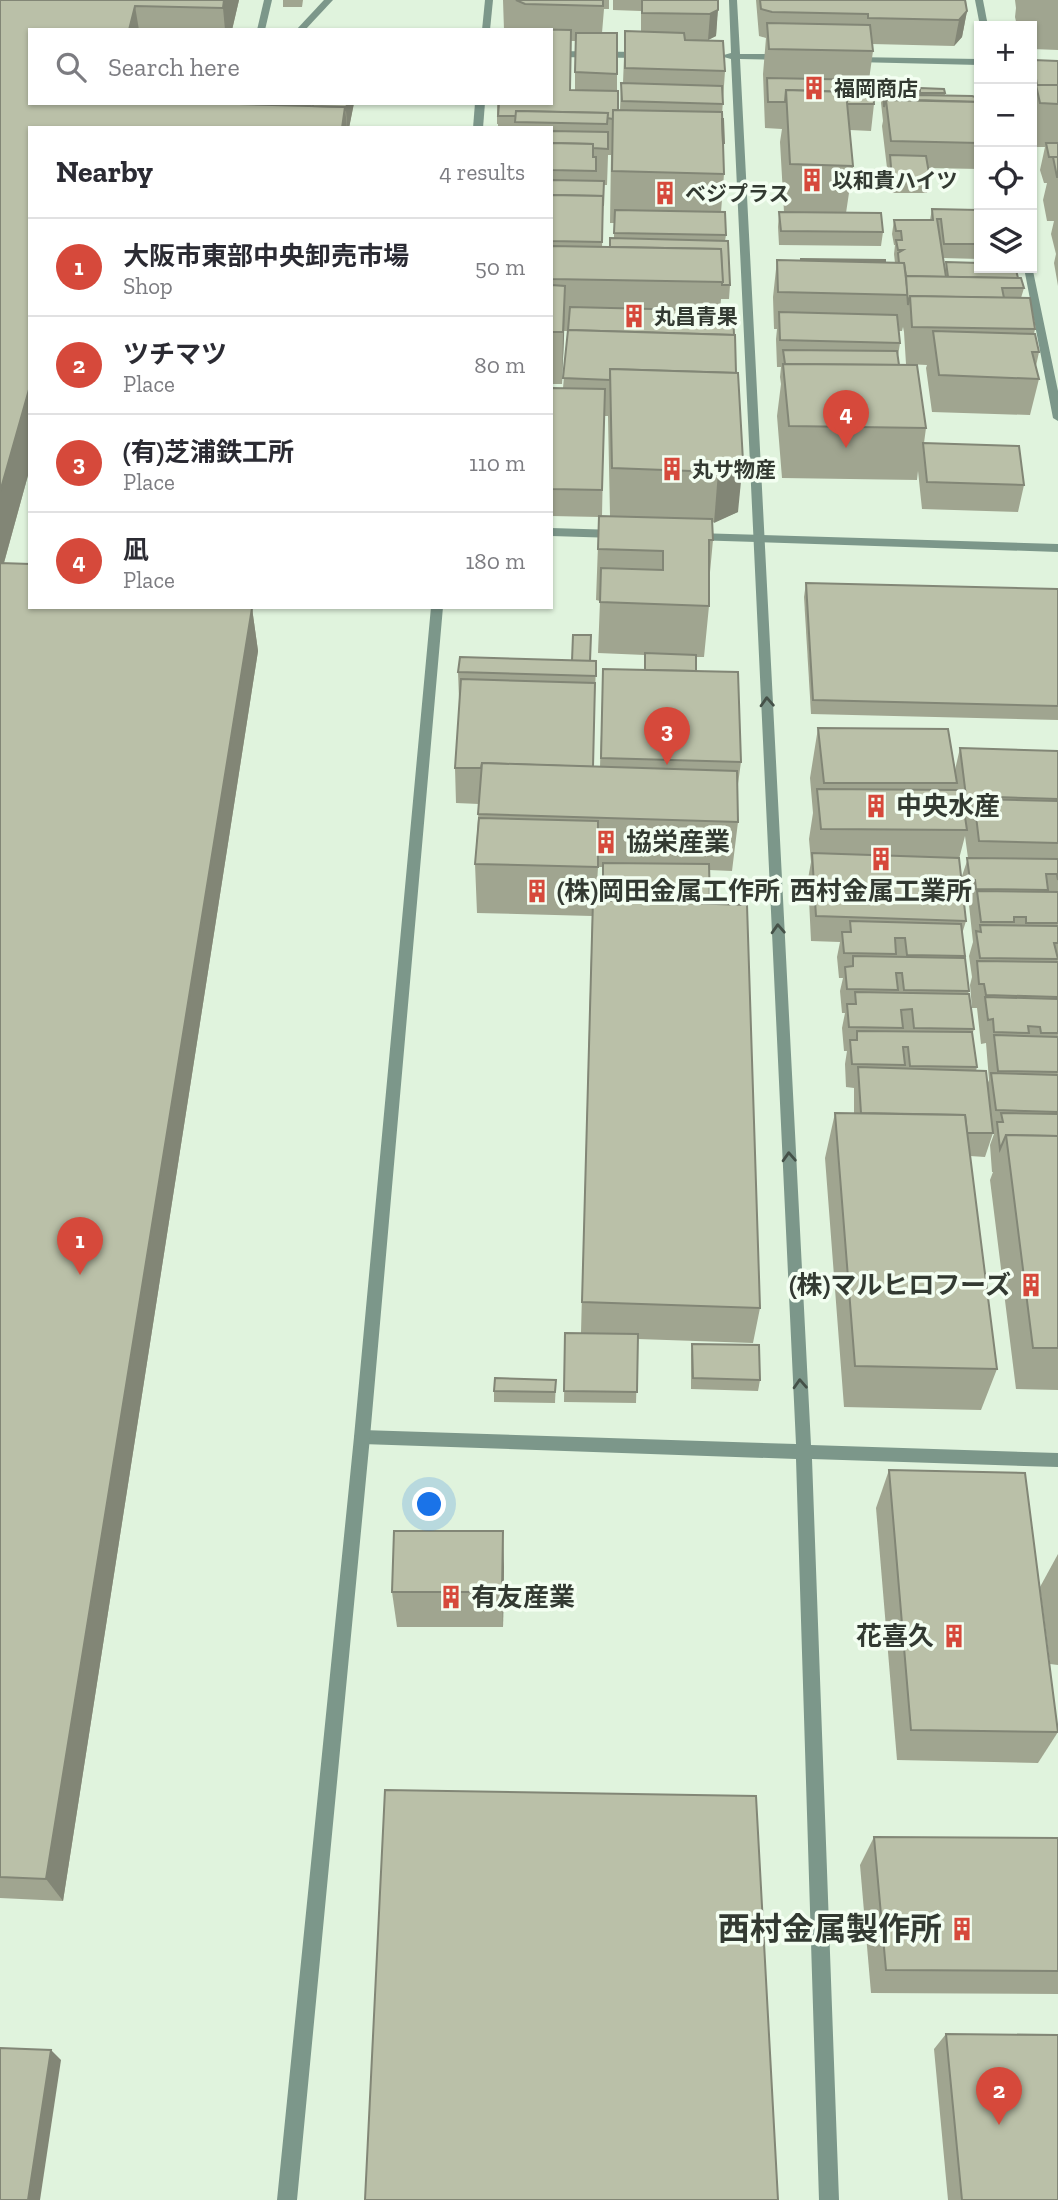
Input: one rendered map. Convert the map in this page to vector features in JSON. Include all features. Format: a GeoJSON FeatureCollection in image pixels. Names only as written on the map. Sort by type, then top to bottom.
{"type":"FeatureCollection","features":[{"type":"Feature","properties":{"kind":"street"},"geometry":{"type":"LineString","coordinates":[[261,28],[268,0]]}},
{"type":"Feature","properties":{"kind":"street"},"geometry":{"type":"LineString","coordinates":[[302,28],[329,0]]}},
{"type":"Feature","properties":{"kind":"street"},"geometry":{"type":"LineString","coordinates":[[486,28],[489,0]]}},
{"type":"Feature","properties":{"kind":"street"},"geometry":{"type":"LineString","coordinates":[[733,0],[804,1452],[829,2200]]}},
{"type":"Feature","properties":{"kind":"street"},"geometry":{"type":"LineString","coordinates":[[979,0],[983,21]]}},
{"type":"Feature","properties":{"kind":"street"},"geometry":{"type":"LineString","coordinates":[[553,54],[656,55]]}},
{"type":"Feature","properties":{"kind":"street"},"geometry":{"type":"LineString","coordinates":[[708,55],[788,57]]}},
{"type":"Feature","properties":{"kind":"street"},"geometry":{"type":"LineString","coordinates":[[843,58],[974,62]]}},
{"type":"Feature","properties":{"kind":"street"},"geometry":{"type":"LineString","coordinates":[[478,126],[480,105]]}},
{"type":"Feature","properties":{"kind":"street"},"geometry":{"type":"LineString","coordinates":[[1030,273],[1058,418]]}},
{"type":"Feature","properties":{"kind":"street"},"geometry":{"type":"LineString","coordinates":[[553,532],[634,535]]}},
{"type":"Feature","properties":{"kind":"street"},"geometry":{"type":"LineString","coordinates":[[690,536],[1058,548]]}},
{"type":"Feature","properties":{"kind":"street"},"geometry":{"type":"LineString","coordinates":[[286,2200],[362,1437],[437,609]]}},
{"type":"Feature","properties":{"kind":"street"},"geometry":{"type":"LineString","coordinates":[[362,1437],[1058,1460]]}},
{"type":"Feature","properties":{"kind":"building"},"geometry":{"type":"Polygon","coordinates":[[[0,0],[224,0],[223,8],[135,6],[130,28],[28,28],[28,105],[345,107],[342,126],[28,126],[28,393],[0,492],[0,0]]]}},
{"type":"Feature","properties":{"kind":"building"},"geometry":{"type":"Polygon","coordinates":[[[516,0],[603,0],[603,6],[525,4],[516,0]]]}},
{"type":"Feature","properties":{"kind":"building"},"geometry":{"type":"Polygon","coordinates":[[[642,0],[718,0],[718,10],[710,14],[642,13],[642,0]]]}},
{"type":"Feature","properties":{"kind":"building"},"geometry":{"type":"Polygon","coordinates":[[[760,0],[965,0],[967,11],[959,20],[868,18],[868,14],[772,12],[761,9],[760,0]]]}},
{"type":"Feature","properties":{"kind":"building"},"geometry":{"type":"Polygon","coordinates":[[[767,23],[870,25],[873,51],[769,49],[767,23]]]}},
{"type":"Feature","properties":{"kind":"building"},"geometry":{"type":"Polygon","coordinates":[[[553,30],[571,30],[570,90],[618,91],[618,110],[613,110],[613,119],[607,118],[608,113],[516,111],[516,116],[498,116],[499,105],[553,105],[553,30]]]}},
{"type":"Feature","properties":{"kind":"building"},"geometry":{"type":"Polygon","coordinates":[[[625,31],[684,33],[685,40],[723,41],[725,71],[625,68],[625,31]]]}},
{"type":"Feature","properties":{"kind":"building"},"geometry":{"type":"Polygon","coordinates":[[[576,33],[617,33],[617,74],[575,72],[576,33]]]}},
{"type":"Feature","properties":{"kind":"building"},"geometry":{"type":"Polygon","coordinates":[[[1037,60],[1058,61],[1058,85],[1037,85],[1037,60]]]}},
{"type":"Feature","properties":{"kind":"building"},"geometry":{"type":"Polygon","coordinates":[[[767,78],[872,80],[874,104],[847,104],[846,92],[786,90],[785,102],[768,102],[767,78]]]}},
{"type":"Feature","properties":{"kind":"building"},"geometry":{"type":"Polygon","coordinates":[[[621,83],[722,86],[723,104],[622,101],[621,83]]]}},
{"type":"Feature","properties":{"kind":"building"},"geometry":{"type":"Polygon","coordinates":[[[1037,85],[1058,85],[1058,104],[1040,103],[1037,85]]]}},
{"type":"Feature","properties":{"kind":"building"},"geometry":{"type":"Polygon","coordinates":[[[920,88],[944,89],[945,93],[920,93],[920,88]]]}},
{"type":"Feature","properties":{"kind":"building"},"geometry":{"type":"Polygon","coordinates":[[[883,89],[909,90],[910,100],[886,100],[884,107],[883,89]]]}},
{"type":"Feature","properties":{"kind":"building"},"geometry":{"type":"Polygon","coordinates":[[[786,90],[846,92],[853,166],[790,164],[786,90]]]}},
{"type":"Feature","properties":{"kind":"building"},"geometry":{"type":"Polygon","coordinates":[[[916,95],[974,97],[974,102],[917,100],[916,95]]]}},
{"type":"Feature","properties":{"kind":"building"},"geometry":{"type":"Polygon","coordinates":[[[886,100],[974,102],[974,143],[891,141],[886,100]]]}},
{"type":"Feature","properties":{"kind":"building"},"geometry":{"type":"Polygon","coordinates":[[[347,105],[346,111],[345,107],[313,106],[347,105]]]}},
{"type":"Feature","properties":{"kind":"building"},"geometry":{"type":"Polygon","coordinates":[[[613,110],[722,112],[724,174],[612,171],[613,110]]]}},
{"type":"Feature","properties":{"kind":"building"},"geometry":{"type":"Polygon","coordinates":[[[516,111],[608,113],[607,124],[515,122],[516,111]]]}},
{"type":"Feature","properties":{"kind":"building"},"geometry":{"type":"Polygon","coordinates":[[[553,131],[608,132],[608,149],[593,148],[593,144],[553,143],[553,131]]]}},
{"type":"Feature","properties":{"kind":"building"},"geometry":{"type":"Polygon","coordinates":[[[553,143],[593,144],[596,171],[553,170],[553,143]]]}},
{"type":"Feature","properties":{"kind":"building"},"geometry":{"type":"Polygon","coordinates":[[[1046,143],[1058,143],[1058,157],[1049,157],[1046,143]]]}},
{"type":"Feature","properties":{"kind":"building"},"geometry":{"type":"Polygon","coordinates":[[[890,155],[926,156],[930,179],[892,179],[890,155]]]}},
{"type":"Feature","properties":{"kind":"building"},"geometry":{"type":"Polygon","coordinates":[[[1053,157],[1058,157],[1058,177],[1057,177],[1053,157]]]}},
{"type":"Feature","properties":{"kind":"building"},"geometry":{"type":"Polygon","coordinates":[[[553,180],[604,181],[603,206],[603,196],[553,195],[553,180]]]}},
{"type":"Feature","properties":{"kind":"building"},"geometry":{"type":"Polygon","coordinates":[[[553,195],[603,196],[602,242],[553,241],[553,195]]]}},
{"type":"Feature","properties":{"kind":"building"},"geometry":{"type":"Polygon","coordinates":[[[932,209],[974,210],[974,244],[944,244],[941,219],[937,219],[946,277],[906,276],[904,263],[899,263],[898,253],[903,250],[898,250],[896,240],[902,240],[901,231],[896,231],[894,220],[933,220],[932,209]]]}},
{"type":"Feature","properties":{"kind":"building"},"geometry":{"type":"Polygon","coordinates":[[[615,210],[725,212],[726,235],[614,233],[615,210]]]}},
{"type":"Feature","properties":{"kind":"building"},"geometry":{"type":"Polygon","coordinates":[[[779,212],[881,213],[883,232],[781,231],[779,212]]]}},
{"type":"Feature","properties":{"kind":"building"},"geometry":{"type":"Polygon","coordinates":[[[610,238],[728,241],[730,285],[722,285],[721,249],[610,247],[610,238]]]}},
{"type":"Feature","properties":{"kind":"building"},"geometry":{"type":"Polygon","coordinates":[[[553,246],[721,249],[723,282],[553,279],[553,246]]]}},
{"type":"Feature","properties":{"kind":"building"},"geometry":{"type":"Polygon","coordinates":[[[777,260],[904,263],[908,295],[778,292],[777,260]]]}},
{"type":"Feature","properties":{"kind":"building"},"geometry":{"type":"Polygon","coordinates":[[[885,260],[885,262],[801,261],[885,260]]]}},
{"type":"Feature","properties":{"kind":"building"},"geometry":{"type":"Polygon","coordinates":[[[946,262],[974,263],[974,273],[1017,273],[1018,278],[948,277],[946,262]]]}},
{"type":"Feature","properties":{"kind":"building"},"geometry":{"type":"Polygon","coordinates":[[[906,276],[1021,278],[1024,288],[1002,288],[1004,298],[910,296],[908,305],[906,276]]]}},
{"type":"Feature","properties":{"kind":"building"},"geometry":{"type":"Polygon","coordinates":[[[553,285],[565,286],[563,332],[553,332],[553,285]]]}},
{"type":"Feature","properties":{"kind":"building"},"geometry":{"type":"Polygon","coordinates":[[[910,296],[1030,298],[1035,329],[912,327],[910,296]]]}},
{"type":"Feature","properties":{"kind":"building","name":"丸昌青果"},"geometry":{"type":"Polygon","coordinates":[[[570,307],[733,311],[734,335],[568,330],[570,307]]]}},
{"type":"Feature","properties":{"kind":"building"},"geometry":{"type":"Polygon","coordinates":[[[779,312],[897,315],[900,343],[780,340],[779,312]]]}},
{"type":"Feature","properties":{"kind":"building"},"geometry":{"type":"Polygon","coordinates":[[[568,330],[735,335],[736,373],[610,369],[610,380],[563,378],[568,330]]]}},
{"type":"Feature","properties":{"kind":"building"},"geometry":{"type":"Polygon","coordinates":[[[933,331],[1035,334],[1039,352],[1032,352],[1039,379],[939,375],[933,331]]]}},
{"type":"Feature","properties":{"kind":"building"},"geometry":{"type":"Polygon","coordinates":[[[783,350],[897,351],[899,365],[785,364],[783,350]]]}},
{"type":"Feature","properties":{"kind":"building"},"geometry":{"type":"Polygon","coordinates":[[[783,364],[917,365],[926,428],[789,426],[783,364]]]}},
{"type":"Feature","properties":{"kind":"building"},"geometry":{"type":"Polygon","coordinates":[[[610,369],[738,373],[743,461],[718,472],[612,468],[610,369]]]}},
{"type":"Feature","properties":{"kind":"building"},"geometry":{"type":"Polygon","coordinates":[[[553,388],[605,389],[602,490],[553,489],[553,388]]]}},
{"type":"Feature","properties":{"kind":"building"},"geometry":{"type":"Polygon","coordinates":[[[923,443],[1019,446],[1024,485],[927,482],[923,443]]]}},
{"type":"Feature","properties":{"kind":"building"},"geometry":{"type":"Polygon","coordinates":[[[599,516],[712,519],[713,540],[709,540],[709,606],[600,602],[601,568],[663,570],[663,551],[598,549],[599,516]]]}},
{"type":"Feature","properties":{"kind":"building"},"geometry":{"type":"Polygon","coordinates":[[[0,563],[28,564],[28,609],[252,609],[46,1879],[0,1877],[0,563]]]}},
{"type":"Feature","properties":{"kind":"building"},"geometry":{"type":"Polygon","coordinates":[[[806,583],[1058,589],[1058,706],[813,700],[806,583]]]}},
{"type":"Feature","properties":{"kind":"building"},"geometry":{"type":"Polygon","coordinates":[[[573,635],[591,635],[590,661],[572,661],[573,635]]]}},
{"type":"Feature","properties":{"kind":"building"},"geometry":{"type":"Polygon","coordinates":[[[645,653],[696,655],[696,671],[645,670],[645,653]]]}},
{"type":"Feature","properties":{"kind":"building"},"geometry":{"type":"Polygon","coordinates":[[[460,657],[596,661],[596,676],[458,672],[460,657]]]}},
{"type":"Feature","properties":{"kind":"building"},"geometry":{"type":"Polygon","coordinates":[[[603,669],[738,672],[741,762],[601,758],[603,669]]]}},
{"type":"Feature","properties":{"kind":"building"},"geometry":{"type":"Polygon","coordinates":[[[461,679],[595,683],[593,767],[482,763],[481,768],[455,768],[461,679]]]}},
{"type":"Feature","properties":{"kind":"building"},"geometry":{"type":"Polygon","coordinates":[[[818,728],[948,729],[957,783],[824,783],[818,728]]]}},
{"type":"Feature","properties":{"kind":"building"},"geometry":{"type":"Polygon","coordinates":[[[960,748],[1058,751],[1058,799],[966,796],[960,748]]]}},
{"type":"Feature","properties":{"kind":"building"},"geometry":{"type":"Polygon","coordinates":[[[482,763],[737,771],[738,822],[478,814],[482,763]]]}},
{"type":"Feature","properties":{"kind":"building","name":"中央水産"},"geometry":{"type":"Polygon","coordinates":[[[817,789],[961,790],[967,830],[821,829],[817,789]]]}},
{"type":"Feature","properties":{"kind":"building"},"geometry":{"type":"Polygon","coordinates":[[[974,799],[1058,801],[1058,843],[979,841],[974,799]]]}},
{"type":"Feature","properties":{"kind":"building"},"geometry":{"type":"Polygon","coordinates":[[[479,818],[598,821],[598,867],[475,864],[479,818]]]}},
{"type":"Feature","properties":{"kind":"building"},"geometry":{"type":"Polygon","coordinates":[[[812,853],[959,858],[966,921],[816,916],[812,853]]]}},
{"type":"Feature","properties":{"kind":"building"},"geometry":{"type":"Polygon","coordinates":[[[967,858],[1058,859],[1058,880],[1057,874],[1046,874],[1048,890],[976,889],[975,880],[970,880],[967,858]]]}},
{"type":"Feature","properties":{"kind":"building"},"geometry":{"type":"Polygon","coordinates":[[[603,863],[709,864],[710,904],[603,901],[603,863]]]}},
{"type":"Feature","properties":{"kind":"building"},"geometry":{"type":"Polygon","coordinates":[[[977,891],[1058,892],[1058,923],[1026,923],[1026,917],[1014,917],[1014,922],[981,922],[977,891]]]}},
{"type":"Feature","properties":{"kind":"building"},"geometry":{"type":"Polygon","coordinates":[[[593,900],[747,905],[760,1308],[582,1302],[593,900]]]}},
{"type":"Feature","properties":{"kind":"building"},"geometry":{"type":"Polygon","coordinates":[[[850,921],[961,924],[965,956],[907,955],[905,938],[895,938],[896,954],[844,953],[842,932],[851,932],[850,921]]]}},
{"type":"Feature","properties":{"kind":"building"},"geometry":{"type":"Polygon","coordinates":[[[980,925],[1058,926],[1058,943],[1054,943],[1058,959],[980,958],[976,931],[981,932],[980,925]]]}},
{"type":"Feature","properties":{"kind":"building"},"geometry":{"type":"Polygon","coordinates":[[[853,956],[965,958],[969,991],[904,990],[902,973],[896,973],[898,990],[847,989],[845,967],[853,966],[853,956]]]}},
{"type":"Feature","properties":{"kind":"building"},"geometry":{"type":"Polygon","coordinates":[[[977,961],[1058,962],[1058,997],[986,995],[984,984],[979,984],[977,961]]]}},
{"type":"Feature","properties":{"kind":"building"},"geometry":{"type":"Polygon","coordinates":[[[855,992],[969,994],[974,1029],[914,1028],[912,1009],[901,1010],[903,1028],[849,1027],[847,1004],[856,1004],[855,992]]]}},
{"type":"Feature","properties":{"kind":"building"},"geometry":{"type":"Polygon","coordinates":[[[985,997],[1058,999],[1058,1033],[1041,1033],[1040,1027],[1028,1026],[1029,1033],[994,1032],[993,1019],[988,1020],[985,997]]]}},
{"type":"Feature","properties":{"kind":"building"},"geometry":{"type":"Polygon","coordinates":[[[857,1031],[972,1032],[977,1067],[910,1066],[908,1047],[903,1047],[905,1065],[852,1064],[850,1040],[857,1040],[857,1031]]]}},
{"type":"Feature","properties":{"kind":"building"},"geometry":{"type":"Polygon","coordinates":[[[994,1035],[1058,1037],[1058,1072],[998,1071],[994,1035]]]}},
{"type":"Feature","properties":{"kind":"building"},"geometry":{"type":"Polygon","coordinates":[[[858,1067],[986,1071],[993,1133],[967,1133],[965,1115],[861,1113],[858,1067]]]}},
{"type":"Feature","properties":{"kind":"building"},"geometry":{"type":"Polygon","coordinates":[[[991,1073],[1058,1075],[1058,1112],[996,1110],[991,1073]]]}},
{"type":"Feature","properties":{"kind":"building"},"geometry":{"type":"Polygon","coordinates":[[[835,1113],[965,1115],[997,1369],[855,1366],[835,1113]]]}},
{"type":"Feature","properties":{"kind":"building"},"geometry":{"type":"Polygon","coordinates":[[[1001,1113],[1058,1114],[1058,1136],[1006,1135],[1000,1149],[997,1122],[1003,1122],[1001,1113]]]}},
{"type":"Feature","properties":{"kind":"building"},"geometry":{"type":"Polygon","coordinates":[[[1006,1135],[1058,1136],[1058,1348],[1033,1348],[1006,1135]]]}},
{"type":"Feature","properties":{"kind":"building"},"geometry":{"type":"Polygon","coordinates":[[[565,1333],[638,1334],[637,1392],[564,1391],[565,1333]]]}},
{"type":"Feature","properties":{"kind":"building"},"geometry":{"type":"Polygon","coordinates":[[[692,1344],[759,1345],[760,1380],[693,1378],[692,1344]]]}},
{"type":"Feature","properties":{"kind":"building"},"geometry":{"type":"Polygon","coordinates":[[[495,1378],[556,1380],[555,1392],[494,1391],[495,1378]]]}},
{"type":"Feature","properties":{"kind":"building","name":"花喜久"},"geometry":{"type":"Polygon","coordinates":[[[889,1470],[1025,1473],[1058,1732],[911,1730],[889,1470]]]}},
{"type":"Feature","properties":{"kind":"building"},"geometry":{"type":"Polygon","coordinates":[[[394,1531],[503,1531],[502,1592],[392,1592],[394,1531]]]}},
{"type":"Feature","properties":{"kind":"building"},"geometry":{"type":"Polygon","coordinates":[[[385,1790],[756,1796],[778,2200],[365,2200],[385,1790]]]}},
{"type":"Feature","properties":{"kind":"building","name":"西村金属製作所"},"geometry":{"type":"Polygon","coordinates":[[[874,1837],[1058,1838],[1058,1971],[886,1970],[874,1837]]]}},
{"type":"Feature","properties":{"kind":"building"},"geometry":{"type":"Polygon","coordinates":[[[946,2034],[1058,2035],[1058,2200],[962,2200],[946,2034]]]}},
{"type":"Feature","properties":{"kind":"building"},"geometry":{"type":"Polygon","coordinates":[[[0,2048],[51,2050],[28,2200],[0,2200],[0,2048]]]}},
{"type":"Feature","properties":{"kind":"place","name":"福岡商店"},"geometry":{"type":"Point","coordinates":[814,88]}},
{"type":"Feature","properties":{"kind":"place","name":"以和貴ハイツ"},"geometry":{"type":"Point","coordinates":[812,180]}},
{"type":"Feature","properties":{"kind":"place","name":"ベジプラス"},"geometry":{"type":"Point","coordinates":[665,193]}},
{"type":"Feature","properties":{"kind":"place","name":"丸昌青果"},"geometry":{"type":"Point","coordinates":[634,316]}},
{"type":"Feature","properties":{"kind":"place","name":"凪"},"geometry":{"type":"Point","coordinates":[846,448]}},
{"type":"Feature","properties":{"kind":"place","name":"丸サ物産"},"geometry":{"type":"Point","coordinates":[672,469]}},
{"type":"Feature","properties":{"kind":"place","name":"(有)芝浦鉄工所"},"geometry":{"type":"Point","coordinates":[667,765]}},
{"type":"Feature","properties":{"kind":"place","name":"中央水産"},"geometry":{"type":"Point","coordinates":[876,806]}},
{"type":"Feature","properties":{"kind":"place","name":"協栄産業"},"geometry":{"type":"Point","coordinates":[606,842]}},
{"type":"Feature","properties":{"kind":"place","name":"西村金属工業所"},"geometry":{"type":"Point","coordinates":[881,859]}},
{"type":"Feature","properties":{"kind":"place","name":"(株)岡田金属工作所"},"geometry":{"type":"Point","coordinates":[537,891]}},
{"type":"Feature","properties":{"kind":"place","name":"大阪市東部中央卸売市場"},"geometry":{"type":"Point","coordinates":[80,1275]}},
{"type":"Feature","properties":{"kind":"place","name":"(株)マルヒロフーズ"},"geometry":{"type":"Point","coordinates":[1031,1285]}},
{"type":"Feature","properties":{"kind":"place","name":"有友産業"},"geometry":{"type":"Point","coordinates":[451,1597]}},
{"type":"Feature","properties":{"kind":"place","name":"花喜久"},"geometry":{"type":"Point","coordinates":[954,1636]}},
{"type":"Feature","properties":{"kind":"place","name":"西村金属製作所"},"geometry":{"type":"Point","coordinates":[962,1929]}},
{"type":"Feature","properties":{"kind":"place","name":"ツチマツ"},"geometry":{"type":"Point","coordinates":[999,2125]}}]}
